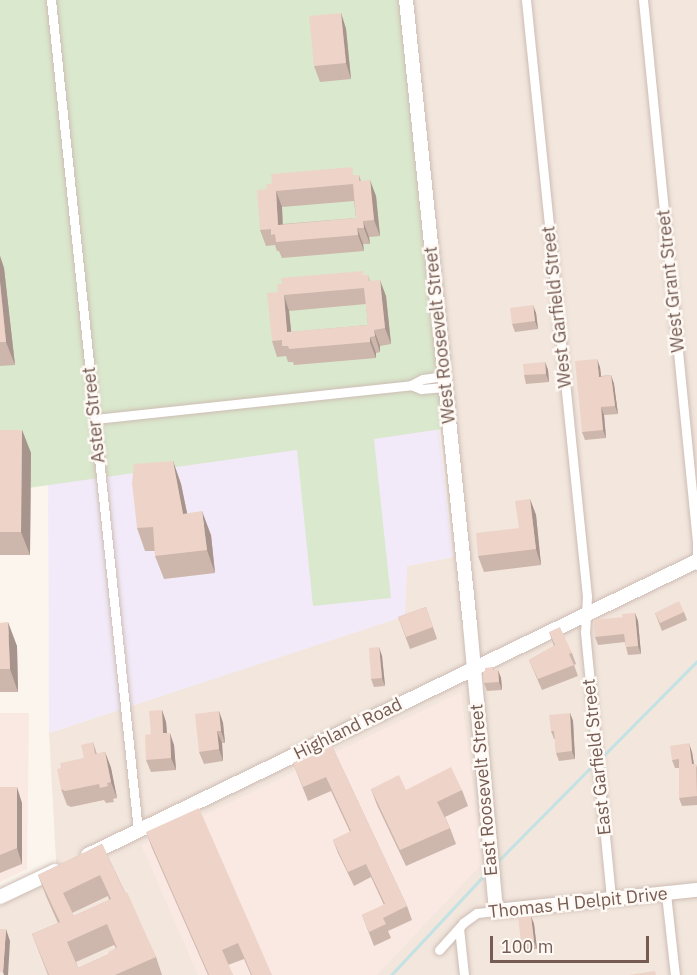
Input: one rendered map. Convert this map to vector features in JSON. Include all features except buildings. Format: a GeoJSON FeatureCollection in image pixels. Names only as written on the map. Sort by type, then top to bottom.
{"type":"FeatureCollection","features":[{"type":"Feature","properties":{"kind":"main road","name":"West Roosevelt Street"},"geometry":{"type":"LineString","coordinates":[[406,0],[473,669]]}},
{"type":"Feature","properties":{"kind":"main road","name":"Highland Road"},"geometry":{"type":"LineString","coordinates":[[0,897],[697,563]]}},
{"type":"Feature","properties":{"kind":"main road","name":"East Roosevelt Street"},"geometry":{"type":"LineString","coordinates":[[473,669],[496,911]]}},
{"type":"Feature","properties":{"kind":"main road","name":"Thomas H Delpit Drive"},"geometry":{"type":"LineString","coordinates":[[496,911],[697,890]]}},
{"type":"Feature","properties":{"kind":"street","name":"Aster Street"},"geometry":{"type":"LineString","coordinates":[[51,0],[138,830]]}},
{"type":"Feature","properties":{"kind":"street","name":"West Garfield Street"},"geometry":{"type":"LineString","coordinates":[[526,0],[587,596],[586,615]]}},
{"type":"Feature","properties":{"kind":"street","name":"West Grant Street"},"geometry":{"type":"LineString","coordinates":[[643,0],[697,563]]}},
{"type":"Feature","properties":{"kind":"street"},"geometry":{"type":"LineString","coordinates":[[94,419],[411,386],[421,389],[444,382]]}},
{"type":"Feature","properties":{"kind":"street","name":"East Garfield Street"},"geometry":{"type":"LineString","coordinates":[[586,615],[585,632],[611,899]]}},
{"type":"Feature","properties":{"kind":"street"},"geometry":{"type":"LineString","coordinates":[[666,894],[675,975]]}},
{"type":"Feature","properties":{"kind":"street","name":"Thomas H Delpit Drive"},"geometry":{"type":"LineString","coordinates":[[439,950],[459,928],[477,913],[496,911]]}},
{"type":"Feature","properties":{"kind":"street"},"geometry":{"type":"LineString","coordinates":[[459,928],[464,975]]}},
{"type":"Feature","properties":{"kind":"shaded area"},"geometry":{"type":"Polygon","coordinates":[[[0,0],[408,155],[453,557],[407,566],[405,616],[49,733],[48,447],[0,0]]]}},
{"type":"Feature","properties":{"kind":"shaded area"},"geometry":{"type":"Polygon","coordinates":[[[399,0],[697,0],[697,975],[0,975],[0,906],[57,877],[49,733],[404,616],[407,566],[453,557],[399,0]]]}},
{"type":"Feature","properties":{"kind":"shaded area"},"geometry":{"type":"Polygon","coordinates":[[[461,692],[483,863],[377,975],[198,975],[141,845],[461,692]]]}},
{"type":"Feature","properties":{"kind":"shaded area"},"geometry":{"type":"Polygon","coordinates":[[[0,713],[29,713],[27,869],[0,882],[0,713]]]}},
{"type":"Feature","properties":{"kind":"green space"},"geometry":{"type":"Polygon","coordinates":[[[0,0],[407,0],[449,428],[374,439],[391,598],[313,606],[297,450],[0,492],[0,0]]]}},
{"type":"Feature","properties":{"kind":"waterway"},"geometry":{"type":"LineString","coordinates":[[601,758],[697,661]]}},
{"type":"Feature","properties":{"kind":"waterway"},"geometry":{"type":"LineString","coordinates":[[497,862],[596,762]]}},
{"type":"Feature","properties":{"kind":"waterway"},"geometry":{"type":"LineString","coordinates":[[391,975],[488,871]]}}]}
